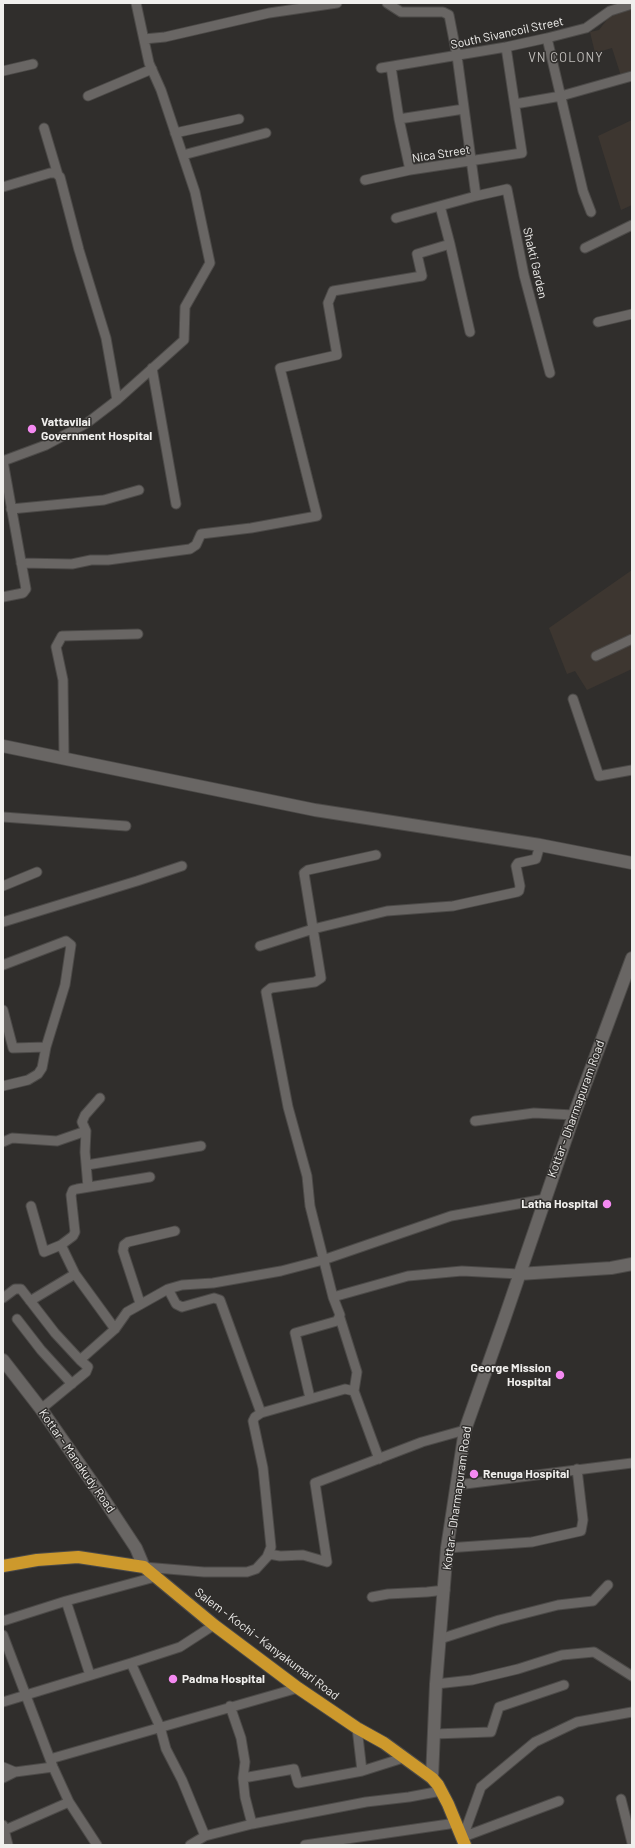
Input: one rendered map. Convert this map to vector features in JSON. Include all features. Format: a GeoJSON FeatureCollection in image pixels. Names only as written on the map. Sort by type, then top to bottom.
{"type":"FeatureCollection","features":[{"type":"Feature","properties":{"kind":"highway"},"geometry":{"type":"LineString","coordinates":[[3,1566],[37,1560],[78,1557],[144,1567]]}},
{"type":"Feature","properties":{"kind":"highway","name":"Salem - Kochi - Kanyakumari Road"},"geometry":{"type":"LineString","coordinates":[[144,1567],[214,1625],[298,1688],[357,1728],[384,1743],[432,1778],[441,1791],[456,1823],[462,1843]]}},
{"type":"Feature","properties":{"kind":"main road"},"geometry":{"type":"LineString","coordinates":[[3,746],[315,810],[540,845],[632,863]]}},
{"type":"Feature","properties":{"kind":"main road","name":"Kottar - Dharmapuram Road"},"geometry":{"type":"LineString","coordinates":[[432,1778],[436,1684],[445,1590],[447,1548],[465,1430],[574,1115],[632,958]]}},
{"type":"Feature","properties":{"kind":"main road"},"geometry":{"type":"LineString","coordinates":[[519,1274],[611,1268],[632,1264]]}},
{"type":"Feature","properties":{"kind":"main road","name":"Kottar - Manakudy Road"},"geometry":{"type":"LineString","coordinates":[[3,1360],[41,1410],[136,1548],[144,1567]]}},
{"type":"Feature","properties":{"kind":"street"},"geometry":{"type":"LineString","coordinates":[[3,597],[25,592],[26,587],[3,461],[53,441],[87,423],[117,400],[184,340],[185,307],[210,263],[195,192],[161,90],[152,69],[136,3]]}},
{"type":"Feature","properties":{"kind":"street"},"geometry":{"type":"LineString","coordinates":[[144,39],[165,37],[295,7],[337,3]]}},
{"type":"Feature","properties":{"kind":"street"},"geometry":{"type":"LineString","coordinates":[[387,3],[401,12],[409,13],[432,11],[447,13],[451,20],[476,196],[396,218]]}},
{"type":"Feature","properties":{"kind":"street","name":"South Sivancoil Street"},"geometry":{"type":"LineString","coordinates":[[381,68],[506,48],[547,38],[586,28],[610,11],[632,4]]}},
{"type":"Feature","properties":{"kind":"street"},"geometry":{"type":"LineString","coordinates":[[547,38],[583,191],[591,212]]}},
{"type":"Feature","properties":{"kind":"street"},"geometry":{"type":"LineString","coordinates":[[506,48],[515,104],[561,96],[632,76]]}},
{"type":"Feature","properties":{"kind":"street"},"geometry":{"type":"LineString","coordinates":[[3,71],[32,64]]}},
{"type":"Feature","properties":{"kind":"street"},"geometry":{"type":"LineString","coordinates":[[391,67],[399,119],[410,170]]}},
{"type":"Feature","properties":{"kind":"street"},"geometry":{"type":"LineString","coordinates":[[88,96],[152,69]]}},
{"type":"Feature","properties":{"kind":"street","name":"Nica Street"},"geometry":{"type":"LineString","coordinates":[[365,180],[410,170],[522,153],[515,104]]}},
{"type":"Feature","properties":{"kind":"street"},"geometry":{"type":"LineString","coordinates":[[399,119],[464,109]]}},
{"type":"Feature","properties":{"kind":"street"},"geometry":{"type":"LineString","coordinates":[[175,133],[238,120]]}},
{"type":"Feature","properties":{"kind":"street"},"geometry":{"type":"LineString","coordinates":[[44,128],[106,338],[117,400]]}},
{"type":"Feature","properties":{"kind":"street"},"geometry":{"type":"LineString","coordinates":[[183,155],[266,133]]}},
{"type":"Feature","properties":{"kind":"street"},"geometry":{"type":"LineString","coordinates":[[3,187],[54,172],[58,175]]}},
{"type":"Feature","properties":{"kind":"street","name":"Shakti Garden"},"geometry":{"type":"LineString","coordinates":[[476,196],[507,189],[524,275],[550,372]]}},
{"type":"Feature","properties":{"kind":"street"},"geometry":{"type":"LineString","coordinates":[[440,206],[470,332]]}},
{"type":"Feature","properties":{"kind":"street"},"geometry":{"type":"LineString","coordinates":[[585,248],[632,225]]}},
{"type":"Feature","properties":{"kind":"street"},"geometry":{"type":"LineString","coordinates":[[21,563],[72,564],[91,560],[108,560],[190,550],[196,545],[200,534],[251,528],[317,516],[280,368],[337,355],[328,303],[333,291],[422,276],[417,254],[450,244]]}},
{"type":"Feature","properties":{"kind":"street"},"geometry":{"type":"LineString","coordinates":[[598,322],[632,314]]}},
{"type":"Feature","properties":{"kind":"street"},"geometry":{"type":"LineString","coordinates":[[152,368],[176,504]]}},
{"type":"Feature","properties":{"kind":"street"},"geometry":{"type":"LineString","coordinates":[[11,509],[104,500],[139,490]]}},
{"type":"Feature","properties":{"kind":"street"},"geometry":{"type":"LineString","coordinates":[[64,759],[62,680],[56,647],[62,636],[138,634]]}},
{"type":"Feature","properties":{"kind":"street"},"geometry":{"type":"LineString","coordinates":[[596,656],[632,639]]}},
{"type":"Feature","properties":{"kind":"street"},"geometry":{"type":"LineString","coordinates":[[573,699],[599,776],[632,770]]}},
{"type":"Feature","properties":{"kind":"street"},"geometry":{"type":"LineString","coordinates":[[3,816],[126,826]]}},
{"type":"Feature","properties":{"kind":"street"},"geometry":{"type":"LineString","coordinates":[[260,946],[313,929],[387,911],[453,906],[518,892],[520,886],[516,866],[518,864],[536,859],[540,845]]}},
{"type":"Feature","properties":{"kind":"street"},"geometry":{"type":"LineString","coordinates":[[376,855],[308,870],[304,873],[321,975],[320,979],[315,982],[271,988],[266,992],[288,1107],[307,1176],[310,1206],[333,1297],[357,1372],[354,1391],[379,1459]]}},
{"type":"Feature","properties":{"kind":"street"},"geometry":{"type":"LineString","coordinates":[[3,922],[137,882],[182,866]]}},
{"type":"Feature","properties":{"kind":"street"},"geometry":{"type":"LineString","coordinates":[[3,886],[37,872]]}},
{"type":"Feature","properties":{"kind":"street"},"geometry":{"type":"LineString","coordinates":[[3,965],[66,941],[71,945],[65,985],[46,1047],[42,1068],[38,1074],[28,1080],[3,1086]]}},
{"type":"Feature","properties":{"kind":"street"},"geometry":{"type":"LineString","coordinates":[[3,1010],[13,1048],[46,1047]]}},
{"type":"Feature","properties":{"kind":"street"},"geometry":{"type":"LineString","coordinates":[[88,1187],[85,1152],[86,1131],[82,1122],[85,1115],[100,1098]]}},
{"type":"Feature","properties":{"kind":"street"},"geometry":{"type":"LineString","coordinates":[[475,1121],[534,1113],[574,1115]]}},
{"type":"Feature","properties":{"kind":"street"},"geometry":{"type":"LineString","coordinates":[[3,1142],[12,1138],[58,1141],[86,1131]]}},
{"type":"Feature","properties":{"kind":"street"},"geometry":{"type":"LineString","coordinates":[[87,1165],[201,1146]]}},
{"type":"Feature","properties":{"kind":"street"},"geometry":{"type":"LineString","coordinates":[[31,1206],[44,1252],[61,1245],[73,1236],[75,1232],[73,1190],[150,1176]]}},
{"type":"Feature","properties":{"kind":"street"},"geometry":{"type":"LineString","coordinates":[[80,1360],[115,1329],[126,1312],[168,1289],[182,1284],[213,1283],[282,1271],[323,1260],[451,1216],[545,1198]]}},
{"type":"Feature","properties":{"kind":"street"},"geometry":{"type":"LineString","coordinates":[[140,1303],[123,1251],[124,1245],[128,1242],[176,1231]]}},
{"type":"Feature","properties":{"kind":"street"},"geometry":{"type":"LineString","coordinates":[[61,1245],[75,1274],[115,1329]]}},
{"type":"Feature","properties":{"kind":"street"},"geometry":{"type":"LineString","coordinates":[[333,1297],[408,1276],[462,1271],[519,1274]]}},
{"type":"Feature","properties":{"kind":"street"},"geometry":{"type":"LineString","coordinates":[[30,1301],[75,1274]]}},
{"type":"Feature","properties":{"kind":"street"},"geometry":{"type":"LineString","coordinates":[[3,1298],[15,1289],[21,1289],[55,1333],[80,1360],[87,1365],[88,1370],[41,1410]]}},
{"type":"Feature","properties":{"kind":"street"},"geometry":{"type":"LineString","coordinates":[[168,1289],[176,1304],[182,1307],[214,1298],[220,1300],[261,1413]]}},
{"type":"Feature","properties":{"kind":"street"},"geometry":{"type":"LineString","coordinates":[[310,1398],[295,1333],[335,1322],[340,1318]]}},
{"type":"Feature","properties":{"kind":"street"},"geometry":{"type":"LineString","coordinates":[[17,1319],[41,1350],[72,1384]]}},
{"type":"Feature","properties":{"kind":"street"},"geometry":{"type":"LineString","coordinates":[[144,1567],[204,1572],[247,1572],[256,1569],[269,1554],[271,1547],[264,1468],[253,1421],[255,1417],[261,1413],[310,1398],[345,1390],[354,1391]]}},
{"type":"Feature","properties":{"kind":"street"},"geometry":{"type":"LineString","coordinates":[[269,1554],[280,1556],[303,1555],[327,1562],[314,1483],[422,1442],[465,1430]]}},
{"type":"Feature","properties":{"kind":"street"},"geometry":{"type":"LineString","coordinates":[[457,1484],[632,1463]]}},
{"type":"Feature","properties":{"kind":"street"},"geometry":{"type":"LineString","coordinates":[[447,1548],[532,1542],[581,1531],[583,1520],[576,1469]]}},
{"type":"Feature","properties":{"kind":"street"},"geometry":{"type":"LineString","coordinates":[[3,1621],[66,1601],[155,1577]]}},
{"type":"Feature","properties":{"kind":"street"},"geometry":{"type":"LineString","coordinates":[[440,1639],[499,1620],[558,1605],[593,1601],[608,1585]]}},
{"type":"Feature","properties":{"kind":"street"},"geometry":{"type":"LineString","coordinates":[[372,1597],[388,1594],[445,1590]]}},
{"type":"Feature","properties":{"kind":"street"},"geometry":{"type":"LineString","coordinates":[[66,1601],[90,1675]]}},
{"type":"Feature","properties":{"kind":"street"},"geometry":{"type":"LineString","coordinates":[[3,1702],[180,1647],[214,1625]]}},
{"type":"Feature","properties":{"kind":"street"},"geometry":{"type":"LineString","coordinates":[[3,1636],[6,1650],[27,1694],[51,1763],[69,1802],[94,1844]]}},
{"type":"Feature","properties":{"kind":"street"},"geometry":{"type":"LineString","coordinates":[[436,1684],[472,1680],[518,1669],[562,1655],[594,1652],[632,1676]]}},
{"type":"Feature","properties":{"kind":"street"},"geometry":{"type":"LineString","coordinates":[[131,1663],[160,1727],[166,1749],[182,1780],[205,1836]]}},
{"type":"Feature","properties":{"kind":"street"},"geometry":{"type":"LineString","coordinates":[[434,1734],[491,1732],[499,1708],[564,1685]]}},
{"type":"Feature","properties":{"kind":"street"},"geometry":{"type":"LineString","coordinates":[[3,1778],[15,1772],[51,1763],[160,1727],[298,1688]]}},
{"type":"Feature","properties":{"kind":"street"},"geometry":{"type":"LineString","coordinates":[[230,1706],[240,1738],[245,1762],[245,1797],[252,1824]]}},
{"type":"Feature","properties":{"kind":"street"},"geometry":{"type":"LineString","coordinates":[[462,1843],[481,1787],[535,1742],[577,1722],[632,1712]]}},
{"type":"Feature","properties":{"kind":"street"},"geometry":{"type":"LineString","coordinates":[[357,1728],[362,1771]]}},
{"type":"Feature","properties":{"kind":"street"},"geometry":{"type":"LineString","coordinates":[[244,1778],[294,1769],[298,1783],[362,1771],[403,1758]]}},
{"type":"Feature","properties":{"kind":"street"},"geometry":{"type":"LineString","coordinates":[[3,1767],[15,1772]]}},
{"type":"Feature","properties":{"kind":"street"},"geometry":{"type":"LineString","coordinates":[[190,1845],[205,1836],[252,1824],[366,1802],[441,1791]]}},
{"type":"Feature","properties":{"kind":"street"},"geometry":{"type":"LineString","coordinates":[[621,1799],[632,1843]]}},
{"type":"Feature","properties":{"kind":"street"},"geometry":{"type":"LineString","coordinates":[[462,1843],[559,1801]]}},
{"type":"Feature","properties":{"kind":"street"},"geometry":{"type":"LineString","coordinates":[[7,1845],[4,1828],[69,1802]]}},
{"type":"Feature","properties":{"kind":"street"},"geometry":{"type":"LineString","coordinates":[[306,1845],[456,1823]]}},
{"type":"Feature","properties":{"kind":"shaded area"},"geometry":{"type":"Polygon","coordinates":[[[632,8],[632,73],[621,76],[612,48],[595,53],[590,32],[599,30],[612,13],[632,8]]]}},
{"type":"Feature","properties":{"kind":"shaded area"},"geometry":{"type":"Polygon","coordinates":[[[632,120],[632,205],[621,210],[598,136],[632,120]]]}},
{"type":"Feature","properties":{"kind":"shaded area"},"geometry":{"type":"Polygon","coordinates":[[[632,570],[632,669],[587,690],[575,671],[567,674],[549,628],[632,570]]]}},
{"type":"Feature","properties":{"kind":"place","name":"Vattavilai Government Hospital"},"geometry":{"type":"Point","coordinates":[32,429]}},
{"type":"Feature","properties":{"kind":"place","name":"Latha Hospital"},"geometry":{"type":"Point","coordinates":[607,1204]}},
{"type":"Feature","properties":{"kind":"place","name":"George Mission Hospital"},"geometry":{"type":"Point","coordinates":[560,1375]}},
{"type":"Feature","properties":{"kind":"place","name":"Renuga Hospital"},"geometry":{"type":"Point","coordinates":[474,1474]}},
{"type":"Feature","properties":{"kind":"place","name":"Padma Hospital"},"geometry":{"type":"Point","coordinates":[173,1679]}},
{"type":"Feature","properties":{"kind":"district","name":"VN COLONY"},"geometry":{"type":"Point","coordinates":[566,58]}}]}
